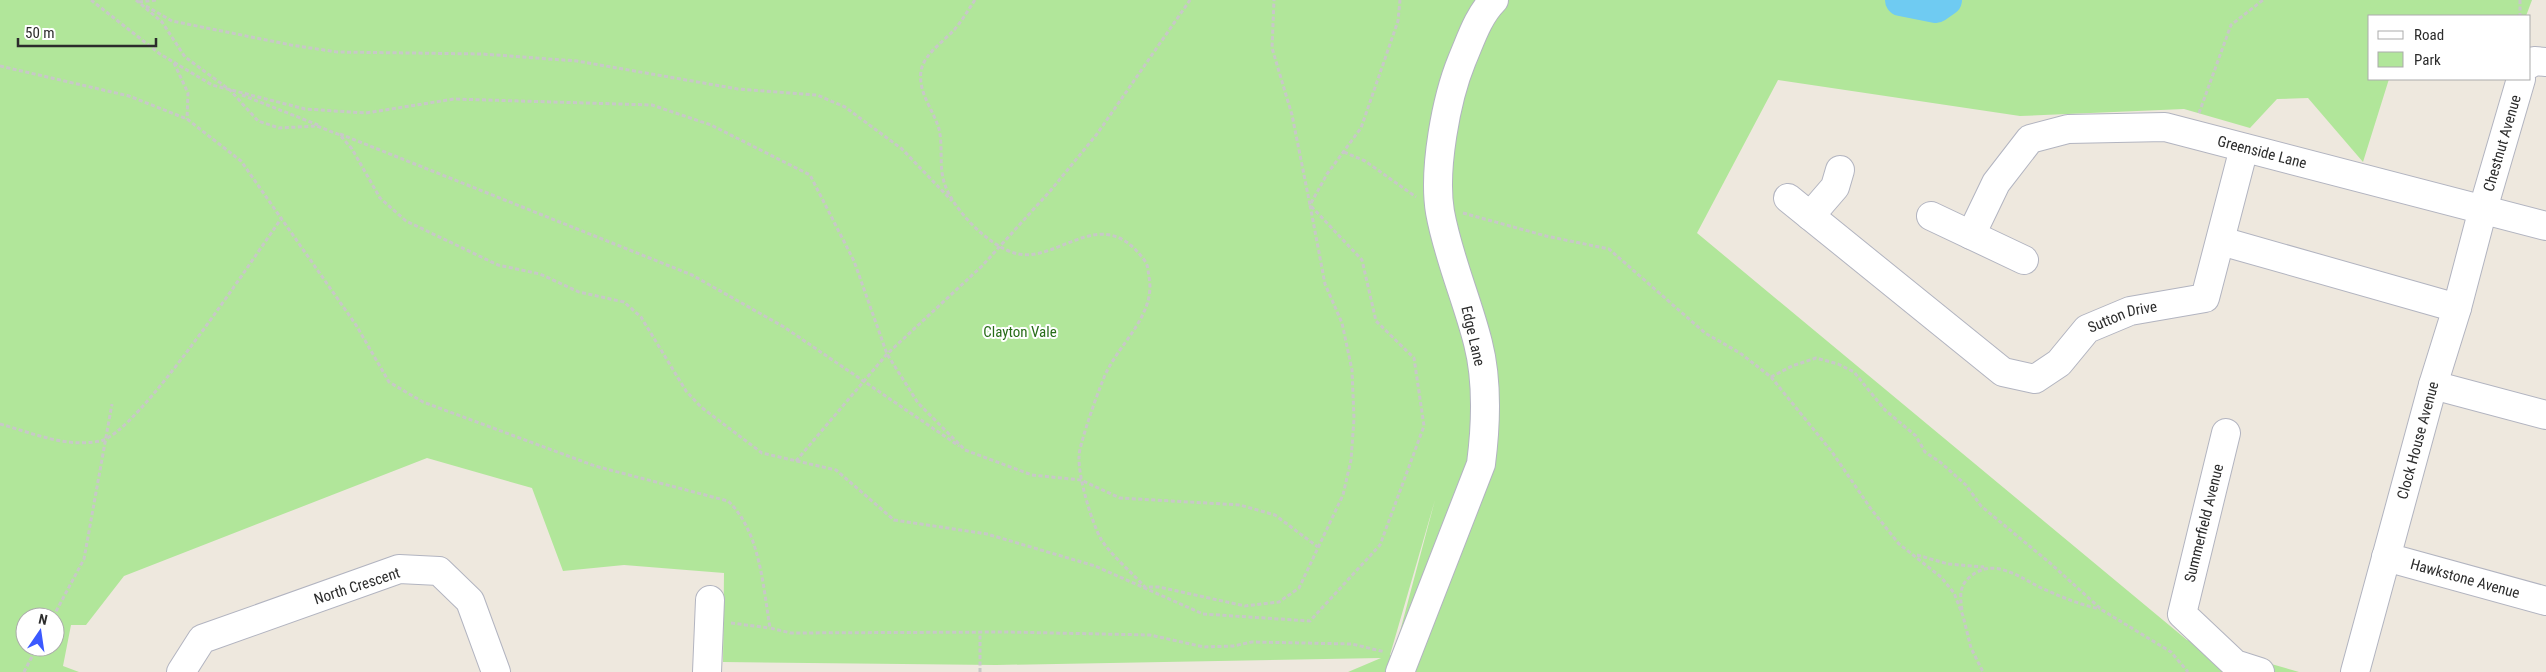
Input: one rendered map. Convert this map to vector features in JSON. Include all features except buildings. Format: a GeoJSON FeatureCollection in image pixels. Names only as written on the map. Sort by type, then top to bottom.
{"type":"FeatureCollection","features":[{"type":"Feature","properties":{"kind":"street","name":"Edge Lane"},"geometry":{"type":"LineString","coordinates":[[1403,665],[1481,464],[1485,432],[1485,398],[1478,345],[1440,211],[1439,169],[1452,84],[1483,11],[1494,0]]}},
{"type":"Feature","properties":{"kind":"street"},"geometry":{"type":"LineString","coordinates":[[2531,63],[2534,61],[2546,62]]}},
{"type":"Feature","properties":{"kind":"street","name":"Chestnut Avenue"},"geometry":{"type":"LineString","coordinates":[[2483,209],[2521,80]]}},
{"type":"Feature","properties":{"kind":"street","name":"Greenside Lane"},"geometry":{"type":"LineString","coordinates":[[1972,235],[1996,183],[2030,139],[2068,129],[2165,127],[2546,226]]}},
{"type":"Feature","properties":{"kind":"street","name":"Sutton Drive"},"geometry":{"type":"LineString","coordinates":[[1788,198],[2003,372],[2035,379],[2059,363],[2087,329],[2130,311],[2205,298],[2244,148]]}},
{"type":"Feature","properties":{"kind":"street"},"geometry":{"type":"LineString","coordinates":[[1810,216],[1835,186],[1840,170]]}},
{"type":"Feature","properties":{"kind":"street","name":"Clock House Avenue"},"geometry":{"type":"LineString","coordinates":[[2355,672],[2483,209]]}},
{"type":"Feature","properties":{"kind":"street"},"geometry":{"type":"LineString","coordinates":[[1931,216],[2024,260]]}},
{"type":"Feature","properties":{"kind":"street"},"geometry":{"type":"LineString","coordinates":[[2220,241],[2457,308]]}},
{"type":"Feature","properties":{"kind":"street"},"geometry":{"type":"LineString","coordinates":[[2433,385],[2546,415]]}},
{"type":"Feature","properties":{"kind":"street","name":"Summerfield Avenue"},"geometry":{"type":"LineString","coordinates":[[2226,433],[2182,614],[2235,664],[2260,672]]}},
{"type":"Feature","properties":{"kind":"street","name":"Hawkstone Avenue"},"geometry":{"type":"LineString","coordinates":[[2386,557],[2546,601]]}},
{"type":"Feature","properties":{"kind":"street","name":"North Crescent"},"geometry":{"type":"LineString","coordinates":[[180,672],[202,639],[399,569],[439,570],[470,601],[496,672]]}},
{"type":"Feature","properties":{"kind":"street"},"geometry":{"type":"LineString","coordinates":[[707,672],[710,611]]}},
{"type":"Feature","properties":{"kind":"path"},"geometry":{"type":"LineString","coordinates":[[91,0],[160,54],[212,85],[305,109],[366,112],[454,99],[652,105],[711,125],[810,175],[854,261],[887,354],[918,404],[964,450]]}},
{"type":"Feature","properties":{"kind":"path"},"geometry":{"type":"LineString","coordinates":[[137,1],[157,0]]}},
{"type":"Feature","properties":{"kind":"path"},"geometry":{"type":"LineString","coordinates":[[975,0],[955,29],[930,54],[921,70],[922,90],[939,130],[944,182],[953,200],[982,234],[999,247],[1020,254],[1040,252],[1089,234],[1113,236],[1130,245],[1146,263],[1151,288],[1147,307],[1106,372],[1079,455],[1080,480],[1101,539],[1145,587]]}},
{"type":"Feature","properties":{"kind":"path"},"geometry":{"type":"LineString","coordinates":[[796,461],[887,354],[999,247],[1096,134],[1190,0]]}},
{"type":"Feature","properties":{"kind":"path"},"geometry":{"type":"LineString","coordinates":[[1145,587],[1159,586],[1245,606],[1279,602],[1299,588],[1343,495],[1351,460],[1354,419],[1352,370],[1342,323],[1325,284],[1292,115],[1272,48],[1274,0]]}},
{"type":"Feature","properties":{"kind":"path"},"geometry":{"type":"LineString","coordinates":[[1310,206],[1327,174],[1361,128],[1383,69],[1398,21],[1400,0]]}},
{"type":"Feature","properties":{"kind":"path"},"geometry":{"type":"LineString","coordinates":[[2193,134],[2231,25],[2263,0]]}},
{"type":"Feature","properties":{"kind":"path"},"geometry":{"type":"LineString","coordinates":[[2520,0],[2520,15]]}},
{"type":"Feature","properties":{"kind":"path"},"geometry":{"type":"LineString","coordinates":[[137,1],[162,22],[185,57],[230,90],[258,121],[279,128],[317,126],[340,136],[352,149],[380,198],[406,221],[498,265],[540,274],[579,292],[624,302],[640,317],[686,391],[701,407],[762,453],[836,470],[894,520],[987,534],[1095,566],[1203,614],[1310,621],[1380,545],[1424,426],[1414,358],[1376,321],[1362,260],[1310,206]]}},
{"type":"Feature","properties":{"kind":"path"},"geometry":{"type":"LineString","coordinates":[[137,1],[172,21],[291,45],[337,52],[482,54],[577,61],[738,89],[817,95],[845,107],[902,149],[970,220]]}},
{"type":"Feature","properties":{"kind":"path"},"geometry":{"type":"LineString","coordinates":[[173,62],[188,93],[187,119]]}},
{"type":"Feature","properties":{"kind":"path"},"geometry":{"type":"LineString","coordinates":[[0,66],[129,96],[187,119],[241,161],[356,325],[390,382],[423,402],[552,451],[621,474],[728,502],[741,513],[759,563],[770,628]]}},
{"type":"Feature","properties":{"kind":"path"},"geometry":{"type":"LineString","coordinates":[[230,90],[692,275],[784,327],[964,450],[1032,475],[1080,480],[1120,498],[1240,505],[1275,515],[1318,547]]}},
{"type":"Feature","properties":{"kind":"path"},"geometry":{"type":"LineString","coordinates":[[1344,152],[1365,161],[1440,211],[1466,213],[1546,236],[1609,248],[1705,333],[1740,353],[1770,378],[1832,452],[1871,509],[1899,544],[1941,577],[1954,593],[1963,616]]}},
{"type":"Feature","properties":{"kind":"path"},"geometry":{"type":"LineString","coordinates":[[0,424],[72,445],[106,439],[125,427],[165,381],[282,219]]}},
{"type":"Feature","properties":{"kind":"path"},"geometry":{"type":"LineString","coordinates":[[1770,378],[1792,366],[1816,358],[1838,364],[1854,372],[1884,410],[1916,436],[1925,452],[1940,462],[1966,485],[1981,506],[2050,563],[2102,610],[2170,652],[2188,672]]}},
{"type":"Feature","properties":{"kind":"path"},"geometry":{"type":"LineString","coordinates":[[58,607],[84,559],[112,404]]}},
{"type":"Feature","properties":{"kind":"path"},"geometry":{"type":"LineString","coordinates":[[1915,555],[1948,564],[1996,568],[2079,604],[2102,610]]}},
{"type":"Feature","properties":{"kind":"path"},"geometry":{"type":"LineString","coordinates":[[1983,672],[1971,648],[1963,616],[1960,592],[1967,579],[1984,567]]}},
{"type":"Feature","properties":{"kind":"path"},"geometry":{"type":"LineString","coordinates":[[710,611],[728,622],[791,633],[1150,635],[1204,647],[1233,646],[1252,642],[1352,644],[1403,665]]}},
{"type":"Feature","properties":{"kind":"path"},"geometry":{"type":"LineString","coordinates":[[980,633],[980,672]]}},
{"type":"Feature","properties":{"kind":"path"},"geometry":{"type":"LineString","coordinates":[[24,672],[32,657]]}},
{"type":"Feature","properties":{"kind":"green space","name":"Clayton Vale"},"geometry":{"type":"Polygon","coordinates":[[[0,0],[2532,0],[2526,15],[2368,15],[2368,80],[2389,80],[2363,162],[2308,98],[2277,99],[2250,128],[2184,109],[2020,116],[1778,80],[1697,233],[2187,640],[2299,672],[1348,672],[1381,658],[996,665],[723,662],[724,573],[624,565],[563,571],[532,488],[427,458],[124,576],[86,625],[71,625],[65,656],[65,607],[15,607],[15,657],[65,657],[63,666],[79,672],[0,672],[0,0]],[[1435,500],[1390,655],[1394,654],[1435,500]]]}},
{"type":"Feature","properties":{"kind":"waterway"},"geometry":{"type":"LineString","coordinates":[[1901,0],[1936,7],[1946,0]]}}]}
